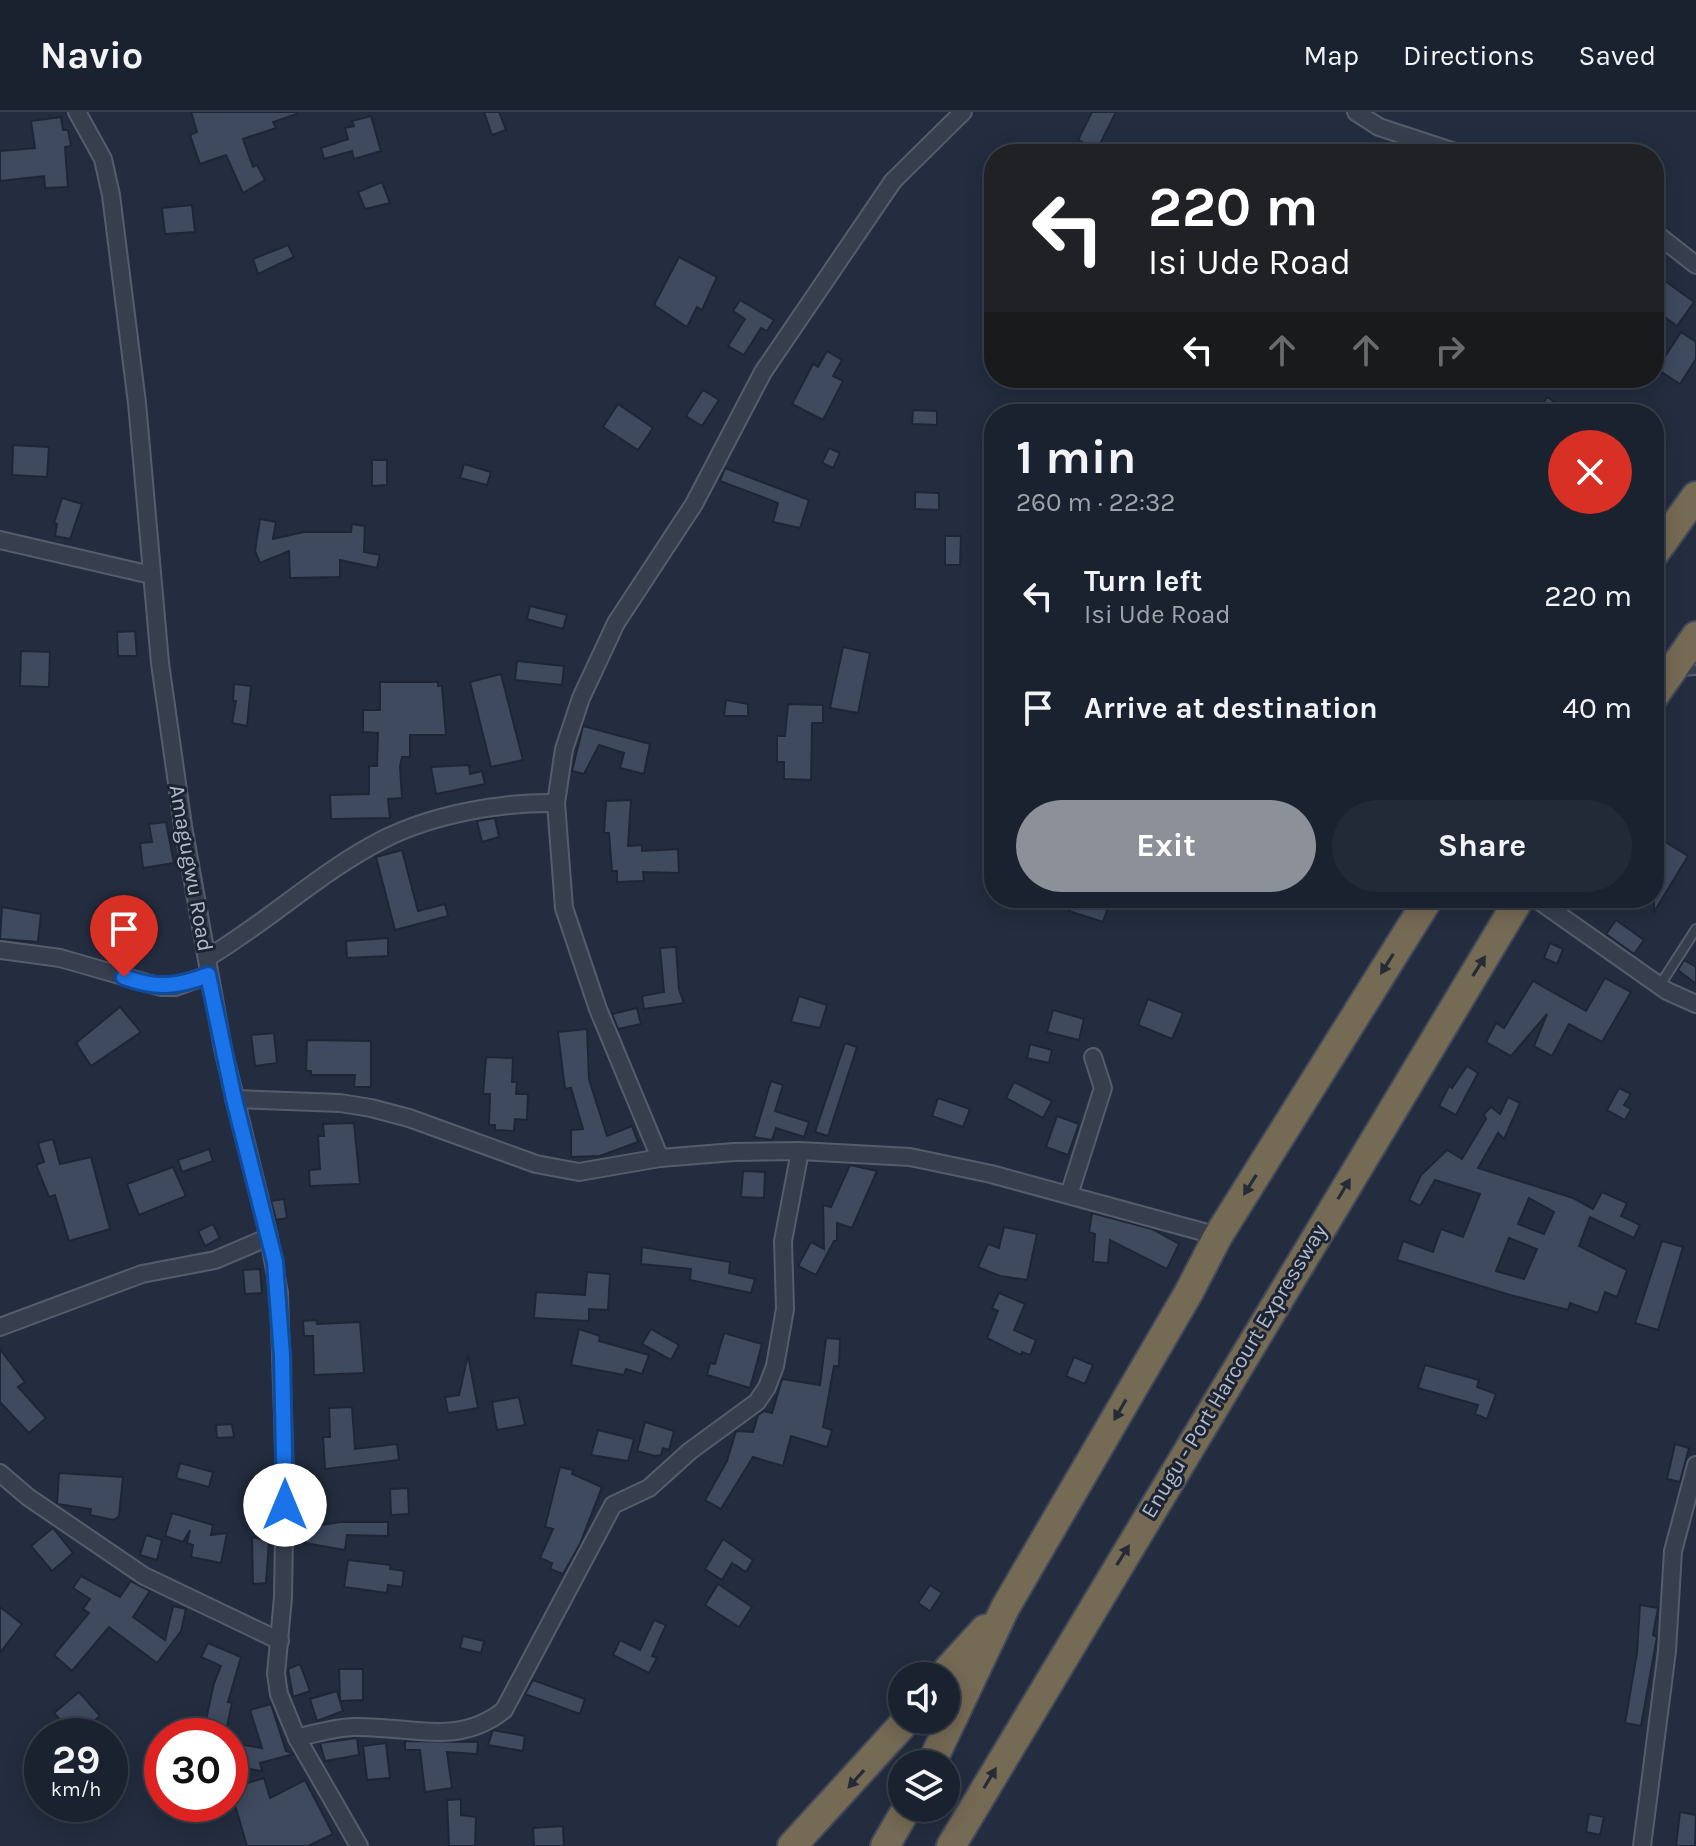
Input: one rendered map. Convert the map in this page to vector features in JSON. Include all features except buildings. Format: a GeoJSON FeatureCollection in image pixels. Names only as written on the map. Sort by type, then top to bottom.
{"type":"FeatureCollection","features":[{"type":"Feature","properties":{"kind":"highway"},"geometry":{"type":"LineString","coordinates":[[1664,540],[1696,496]]}},
{"type":"Feature","properties":{"kind":"highway"},"geometry":{"type":"LineString","coordinates":[[1664,687],[1683,671],[1696,636]]}},
{"type":"Feature","properties":{"kind":"highway"},"geometry":{"type":"LineString","coordinates":[[938,1750],[1005,1608],[1189,1292],[1218,1236],[1423,908]]}},
{"type":"Feature","properties":{"kind":"highway","name":"Enugu - Port Harcourt Expressway"},"geometry":{"type":"LineString","coordinates":[[951,1846],[1514,908]]}},
{"type":"Feature","properties":{"kind":"highway"},"geometry":{"type":"LineString","coordinates":[[955,1662],[1005,1608]]}},
{"type":"Feature","properties":{"kind":"highway"},"geometry":{"type":"LineString","coordinates":[[792,1846],[894,1734]]}},
{"type":"Feature","properties":{"kind":"highway"},"geometry":{"type":"LineString","coordinates":[[885,1846],[899,1822]]}},
{"type":"Feature","properties":{"kind":"street","name":"Amagugwu Road"},"geometry":{"type":"LineString","coordinates":[[77,112],[103,159],[111,195],[137,403],[151,575],[181,812],[234,1099],[269,1237],[279,1293],[285,1532],[276,1674],[279,1694],[297,1738],[359,1846]]}},
{"type":"Feature","properties":{"kind":"street"},"geometry":{"type":"LineString","coordinates":[[660,1158],[598,1009],[572,935],[561,882],[556,803],[564,749],[616,623],[694,504],[763,372],[893,181],[963,112]]}},
{"type":"Feature","properties":{"kind":"street"},"geometry":{"type":"LineString","coordinates":[[1356,112],[1379,127],[1431,144]]}},
{"type":"Feature","properties":{"kind":"street"},"geometry":{"type":"LineString","coordinates":[[1664,240],[1696,265]]}},
{"type":"Feature","properties":{"kind":"street"},"geometry":{"type":"LineString","coordinates":[[0,540],[151,575]]}},
{"type":"Feature","properties":{"kind":"street"},"geometry":{"type":"LineString","coordinates":[[0,950],[60,958],[161,987],[175,987],[208,967],[385,839],[433,822],[500,806],[556,803]]}},
{"type":"Feature","properties":{"kind":"street"},"geometry":{"type":"LineString","coordinates":[[1549,908],[1660,986],[1696,1004]]}},
{"type":"Feature","properties":{"kind":"street"},"geometry":{"type":"LineString","coordinates":[[1069,1195],[1103,1088],[1093,1057]]}},
{"type":"Feature","properties":{"kind":"street"},"geometry":{"type":"LineString","coordinates":[[234,1099],[340,1103],[371,1108],[409,1118],[558,1170],[591,1172],[660,1158],[800,1151],[940,1162],[1218,1236]]}},
{"type":"Feature","properties":{"kind":"street"},"geometry":{"type":"LineString","coordinates":[[297,1738],[350,1727],[457,1733],[485,1725],[504,1710],[613,1505],[649,1488],[690,1451],[757,1402],[767,1387],[775,1366],[785,1309],[783,1241],[800,1151]]}},
{"type":"Feature","properties":{"kind":"street"},"geometry":{"type":"LineString","coordinates":[[0,1327],[142,1274],[215,1260],[269,1237]]}},
{"type":"Feature","properties":{"kind":"street"},"geometry":{"type":"LineString","coordinates":[[1642,1846],[1667,1651],[1673,1551],[1696,1465]]}},
{"type":"Feature","properties":{"kind":"street"},"geometry":{"type":"LineString","coordinates":[[0,1473],[28,1497],[144,1576],[280,1641]]}},
{"type":"Feature","properties":{"kind":"lane"},"geometry":{"type":"LineString","coordinates":[[1660,986],[1696,929]]}},
{"type":"Feature","properties":{"kind":"route"},"geometry":{"type":"LineString","coordinates":[[124,977],[145,985],[175,987],[208,975],[234,1099],[275,1262],[282,1356],[285,1505]]}}]}
